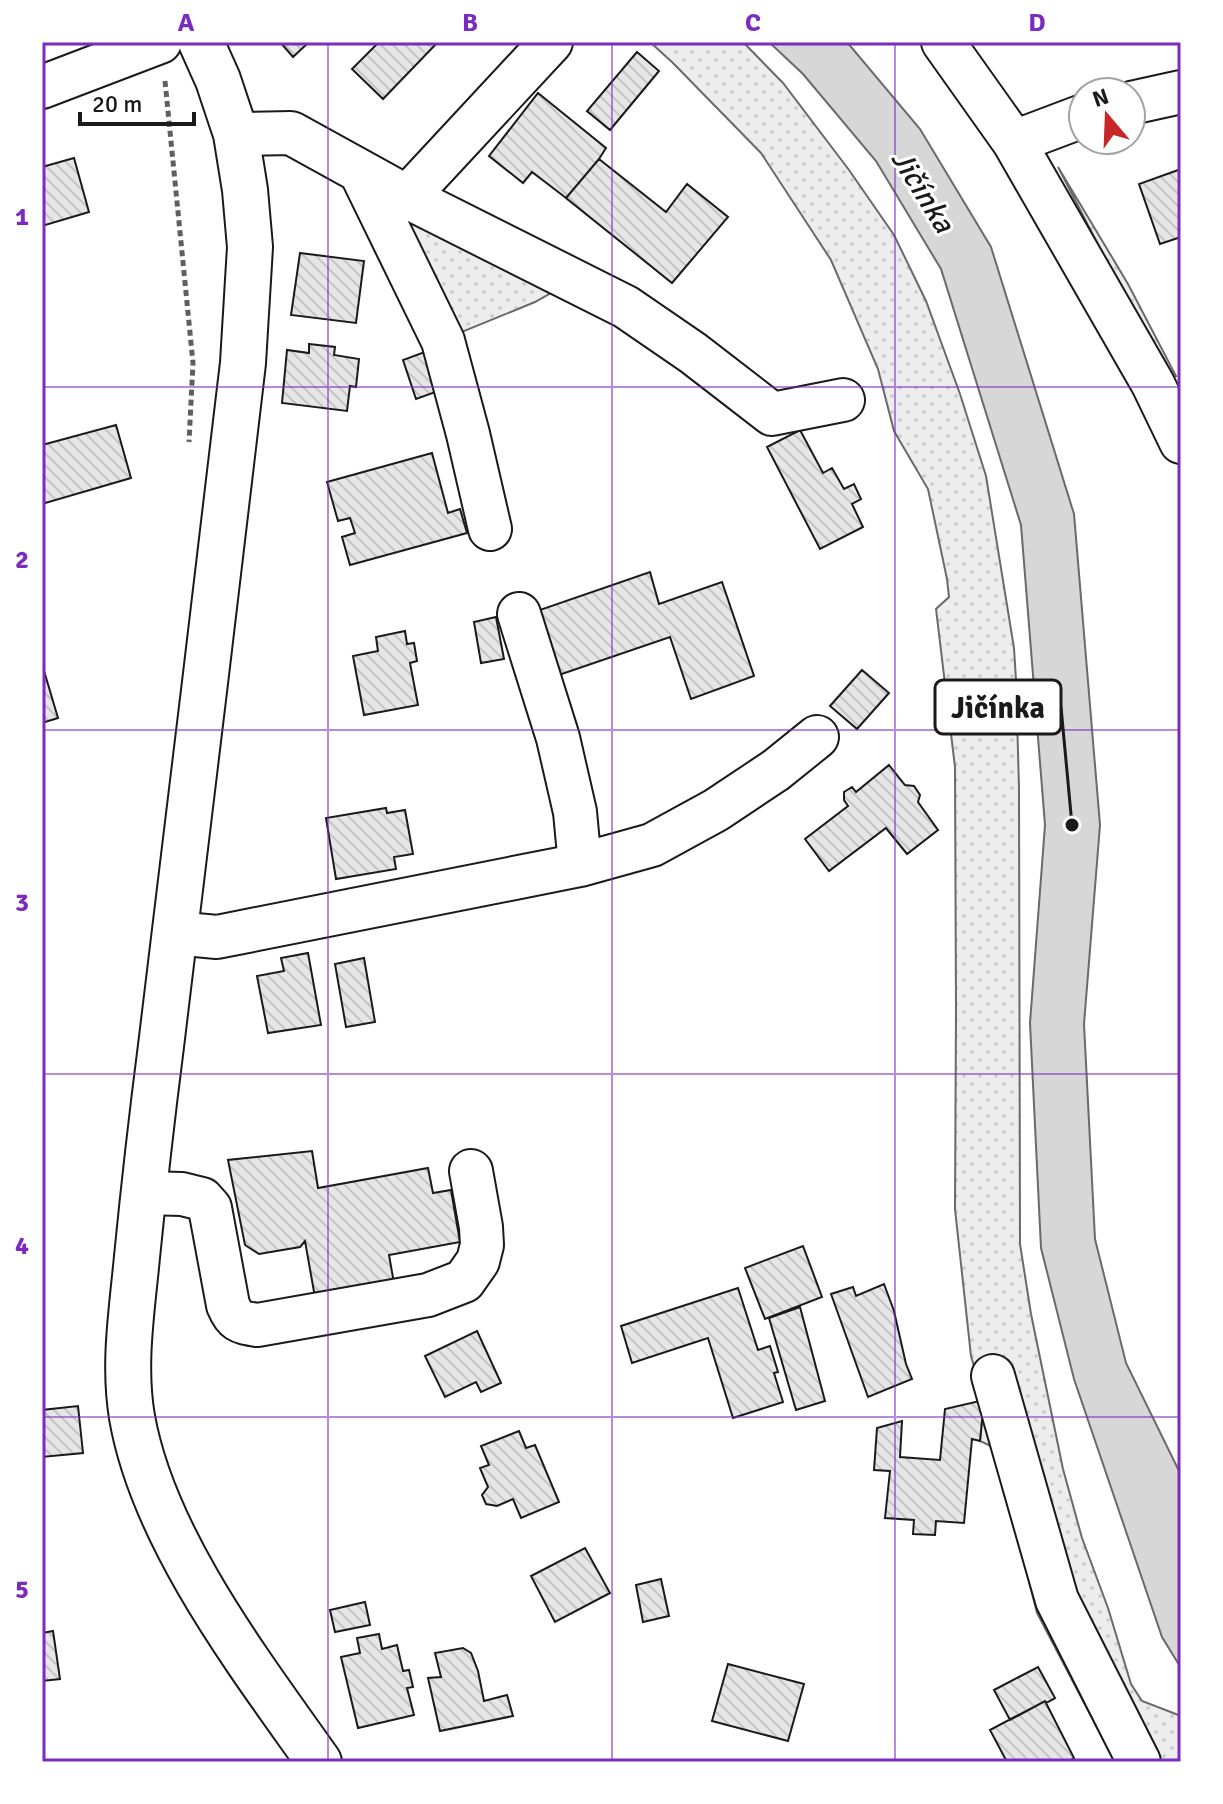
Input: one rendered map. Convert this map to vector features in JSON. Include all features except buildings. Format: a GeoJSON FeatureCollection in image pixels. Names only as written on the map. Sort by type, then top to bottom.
{"type":"FeatureCollection","features":[{"type":"Feature","properties":{"kind":"main road"},"geometry":{"type":"LineString","coordinates":[[201,42],[236,134],[250,247],[243,363],[144,1193],[128,1366],[132,1418],[145,1466],[163,1513],[210,1601],[319,1762]]}},
{"type":"Feature","properties":{"kind":"street"},"geometry":{"type":"LineString","coordinates":[[42,87],[160,42]]}},
{"type":"Feature","properties":{"kind":"street"},"geometry":{"type":"LineString","coordinates":[[407,197],[551,42]]}},
{"type":"Feature","properties":{"kind":"street"},"geometry":{"type":"LineString","coordinates":[[943,42],[1014,142],[1153,384],[1181,442]]}},
{"type":"Feature","properties":{"kind":"street"},"geometry":{"type":"LineString","coordinates":[[1147,99],[1181,92]]}},
{"type":"Feature","properties":{"kind":"street"},"geometry":{"type":"LineString","coordinates":[[1014,142],[1067,122]]}},
{"type":"Feature","properties":{"kind":"street"},"geometry":{"type":"LineString","coordinates":[[236,134],[291,133],[407,197],[626,307],[693,353],[772,414],[843,400]]}},
{"type":"Feature","properties":{"kind":"street"},"geometry":{"type":"LineString","coordinates":[[360,171],[443,341],[490,529]]}},
{"type":"Feature","properties":{"kind":"street"},"geometry":{"type":"LineString","coordinates":[[519,614],[558,738],[575,812],[580,865]]}},
{"type":"Feature","properties":{"kind":"street"},"geometry":{"type":"LineString","coordinates":[[174,933],[217,937],[580,865],[652,845],[716,810],[776,770],[817,737]]}},
{"type":"Feature","properties":{"kind":"street"},"geometry":{"type":"LineString","coordinates":[[144,1193],[182,1194],[202,1199],[210,1208],[232,1317],[257,1325],[428,1295],[464,1281],[478,1261],[482,1245],[471,1171]]}},
{"type":"Feature","properties":{"kind":"street"},"geometry":{"type":"LineString","coordinates":[[993,1376],[1057,1600],[1139,1762]]}},
{"type":"Feature","properties":{"kind":"shaded area"},"geometry":{"type":"Polygon","coordinates":[[[650,42],[743,42],[783,83],[894,235],[926,301],[986,476],[1014,648],[1016,680],[1020,1244],[1063,1469],[1082,1538],[1131,1684],[1142,1701],[1181,1716],[1181,1762],[1115,1762],[1037,1613],[995,1448],[980,1441],[984,1400],[971,1356],[955,1209],[955,767],[936,609],[949,597],[928,489],[894,431],[878,369],[831,260],[761,153],[650,42]]]}},
{"type":"Feature","properties":{"kind":"shaded area"},"geometry":{"type":"Polygon","coordinates":[[[1058,167],[1128,284],[1176,376],[1167,378],[1058,167]]]}},
{"type":"Feature","properties":{"kind":"shaded area"},"geometry":{"type":"Polygon","coordinates":[[[397,207],[551,293],[452,336],[397,207]]]}},
{"type":"Feature","properties":{"kind":"water"},"geometry":{"type":"Polygon","coordinates":[[[769,42],[847,42],[920,129],[991,247],[1074,514],[1100,825],[1084,1024],[1095,1239],[1126,1363],[1181,1475],[1181,1668],[1162,1637],[1074,1379],[1041,1248],[1030,1023],[1045,825],[1021,525],[941,269],[876,161],[803,74],[769,42]]]}},
{"type":"Feature","properties":{"kind":"place","name":"Jičínka"},"geometry":{"type":"Point","coordinates":[1072,825]}}]}
